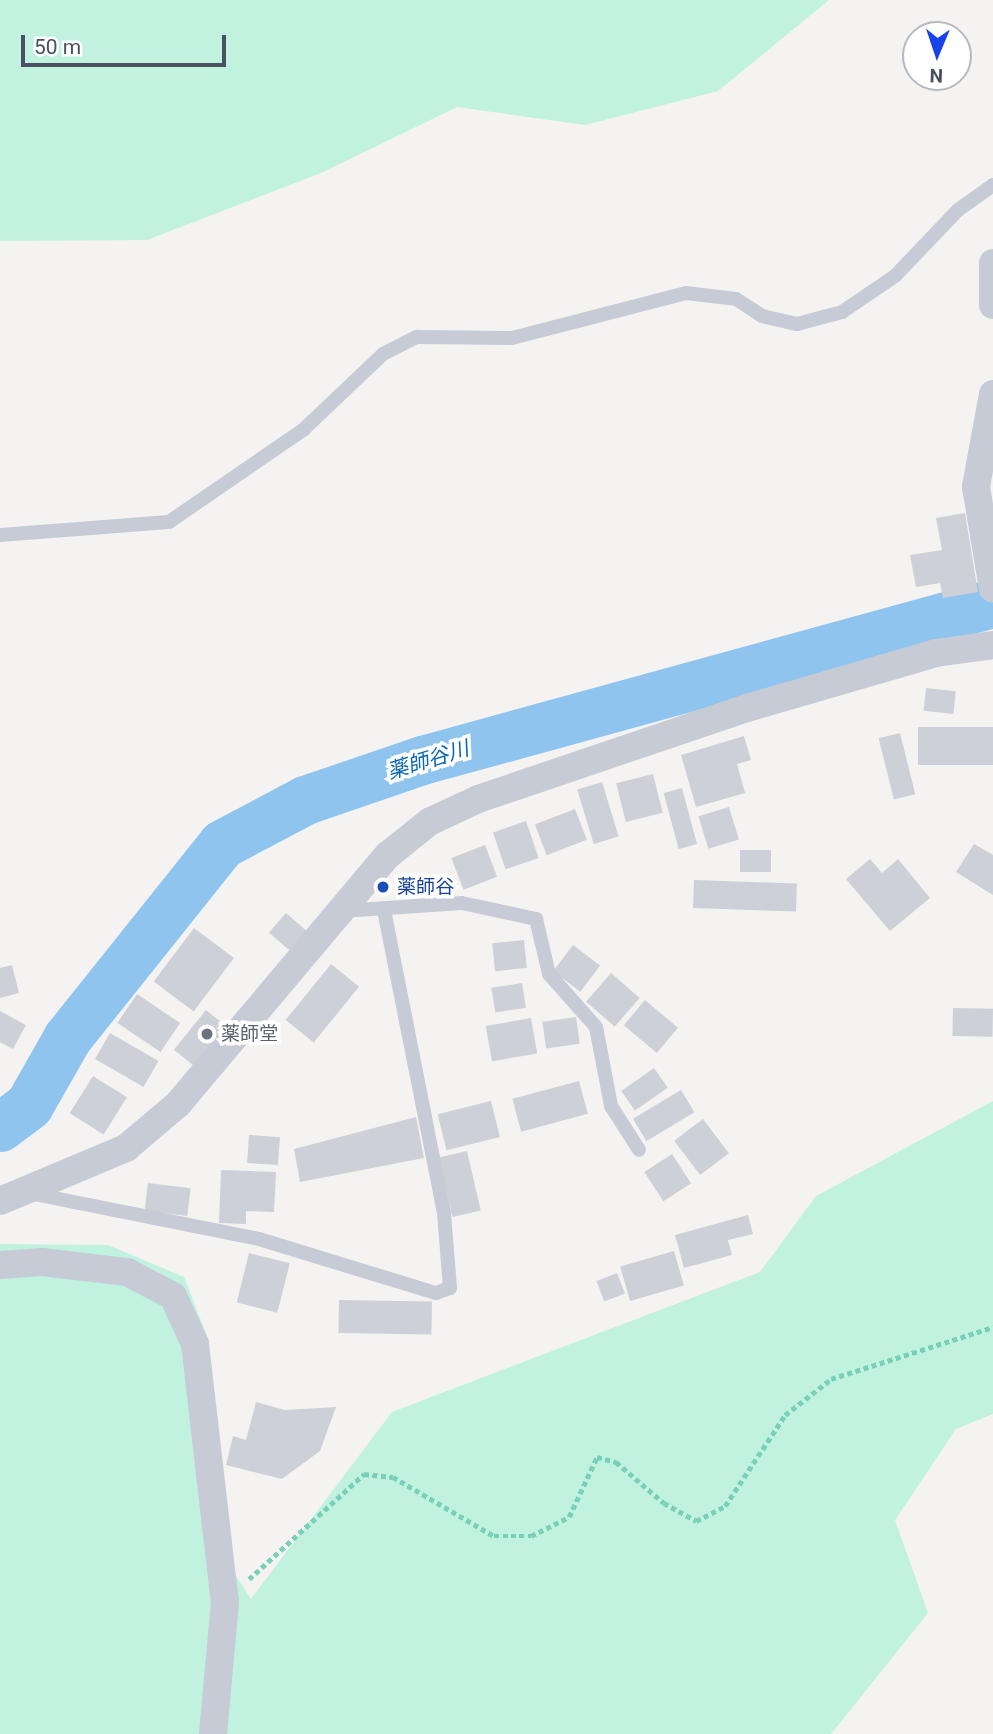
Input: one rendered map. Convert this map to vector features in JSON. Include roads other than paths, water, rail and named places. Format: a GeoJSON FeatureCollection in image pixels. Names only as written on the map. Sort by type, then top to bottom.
{"type":"FeatureCollection","features":[{"type":"Feature","properties":{"kind":"street"},"geometry":{"type":"LineString","coordinates":[[993,263],[993,305]]}},
{"type":"Feature","properties":{"kind":"street"},"geometry":{"type":"LineString","coordinates":[[992,585],[976,486],[993,394]]}},
{"type":"Feature","properties":{"kind":"street"},"geometry":{"type":"LineString","coordinates":[[12,1196],[126,1148],[178,1104],[388,855],[429,822],[478,799],[850,677],[993,645]]}},
{"type":"Feature","properties":{"kind":"street"},"geometry":{"type":"LineString","coordinates":[[0,1265],[42,1262],[127,1272],[173,1296],[198,1360],[225,1602],[213,1734]]}},
{"type":"Feature","properties":{"kind":"lane"},"geometry":{"type":"LineString","coordinates":[[0,535],[169,522],[303,430],[383,354],[417,337],[512,338],[686,293],[736,299],[762,316],[797,324],[842,312],[895,275],[958,210],[993,186]]}},
{"type":"Feature","properties":{"kind":"lane"},"geometry":{"type":"LineString","coordinates":[[341,911],[384,911],[462,903],[536,919],[549,974],[596,1027],[611,1106],[639,1150]]}},
{"type":"Feature","properties":{"kind":"lane"},"geometry":{"type":"LineString","coordinates":[[12,1196],[259,1239],[436,1293],[450,1288],[444,1213],[384,911]]}},
{"type":"Feature","properties":{"kind":"waterway","name":"薬師谷川"},"geometry":{"type":"LineString","coordinates":[[0,1127],[29,1105],[67,1038],[222,844],[305,800],[422,760],[993,603]]}},
{"type":"Feature","properties":{"kind":"place","name":"薬師谷"},"geometry":{"type":"Point","coordinates":[383,887]}},
{"type":"Feature","properties":{"kind":"place","name":"薬師堂"},"geometry":{"type":"Point","coordinates":[207,1034]}}]}
